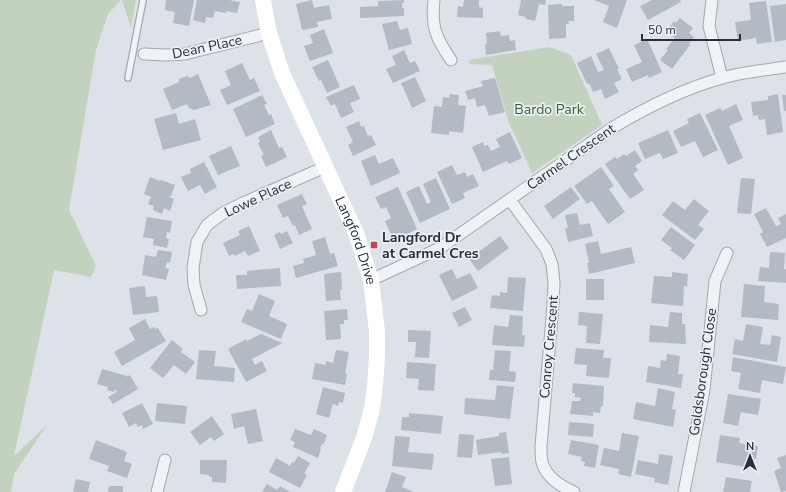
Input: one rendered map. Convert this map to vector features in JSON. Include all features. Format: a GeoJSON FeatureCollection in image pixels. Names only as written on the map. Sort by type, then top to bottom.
{"type":"FeatureCollection","features":[{"type":"Feature","properties":{"kind":"street","name":"Langford Drive"},"geometry":{"type":"LineString","coordinates":[[263,0],[269,33],[282,73],[356,233],[371,280],[377,357],[372,409],[364,438],[343,492]]}},
{"type":"Feature","properties":{"kind":"street"},"geometry":{"type":"LineString","coordinates":[[434,0],[433,15],[435,33],[451,60]]}},
{"type":"Feature","properties":{"kind":"street"},"geometry":{"type":"LineString","coordinates":[[712,0],[709,26],[722,78]]}},
{"type":"Feature","properties":{"kind":"street","name":"Dean Place"},"geometry":{"type":"LineString","coordinates":[[138,53],[175,55],[185,54],[269,33]]}},
{"type":"Feature","properties":{"kind":"street","name":"Carmel Crescent"},"geometry":{"type":"LineString","coordinates":[[371,280],[440,248],[612,128],[640,111],[664,100],[722,78],[755,71],[786,67]]}},
{"type":"Feature","properties":{"kind":"street","name":"Lowe Place"},"geometry":{"type":"LineString","coordinates":[[201,310],[194,285],[193,268],[197,242],[207,225],[224,213],[325,167]]}},
{"type":"Feature","properties":{"kind":"street","name":"Conroy Crescent"},"geometry":{"type":"LineString","coordinates":[[510,200],[546,249],[552,264],[554,282],[553,306],[541,446],[542,462],[549,476],[562,487],[574,492]]}},
{"type":"Feature","properties":{"kind":"street","name":"Goldsborough Close"},"geometry":{"type":"LineString","coordinates":[[684,492],[704,390],[715,281],[727,253]]}},
{"type":"Feature","properties":{"kind":"street"},"geometry":{"type":"LineString","coordinates":[[157,492],[165,460]]}},
{"type":"Feature","properties":{"kind":"lane"},"geometry":{"type":"LineString","coordinates":[[128,78],[138,53],[143,0]]}},
{"type":"Feature","properties":{"kind":"green space"},"geometry":{"type":"Polygon","coordinates":[[[0,0],[121,0],[108,14],[96,50],[69,210],[96,266],[91,277],[54,270],[14,456],[47,425],[14,474],[11,492],[0,492],[0,0]]]}},
{"type":"Feature","properties":{"kind":"green space"},"geometry":{"type":"Polygon","coordinates":[[[122,0],[136,0],[131,28],[122,0]]]}},
{"type":"Feature","properties":{"kind":"green space","name":"Bardo Park"},"geometry":{"type":"Polygon","coordinates":[[[549,47],[571,55],[602,125],[532,173],[509,123],[492,65],[469,64],[469,60],[549,47]]]}},
{"type":"Feature","properties":{"kind":"building"},"geometry":{"type":"Polygon","coordinates":[[[166,0],[194,0],[189,26],[173,23],[175,12],[165,10],[166,0]]]}},
{"type":"Feature","properties":{"kind":"building"},"geometry":{"type":"Polygon","coordinates":[[[197,0],[229,0],[240,2],[237,13],[215,11],[213,18],[206,17],[205,23],[193,20],[197,0]]]}},
{"type":"Feature","properties":{"kind":"building"},"geometry":{"type":"Polygon","coordinates":[[[312,0],[314,8],[329,5],[332,19],[317,22],[318,27],[302,30],[296,4],[312,0]]]}},
{"type":"Feature","properties":{"kind":"building"},"geometry":{"type":"Polygon","coordinates":[[[404,0],[404,3],[402,3],[402,8],[404,8],[404,16],[360,18],[360,7],[378,6],[378,1],[404,0]]]}},
{"type":"Feature","properties":{"kind":"building"},"geometry":{"type":"Polygon","coordinates":[[[464,0],[479,0],[479,7],[483,8],[483,18],[457,17],[458,6],[463,7],[464,0]]]}},
{"type":"Feature","properties":{"kind":"building"},"geometry":{"type":"Polygon","coordinates":[[[521,0],[546,0],[545,5],[539,4],[535,21],[518,15],[521,0]]]}},
{"type":"Feature","properties":{"kind":"building"},"geometry":{"type":"Polygon","coordinates":[[[594,0],[627,0],[617,28],[603,22],[609,6],[594,0]]]}},
{"type":"Feature","properties":{"kind":"building"},"geometry":{"type":"Polygon","coordinates":[[[652,0],[680,0],[681,2],[648,20],[640,6],[652,0]]]}},
{"type":"Feature","properties":{"kind":"building"},"geometry":{"type":"Polygon","coordinates":[[[766,1],[772,42],[757,44],[756,38],[738,41],[735,22],[751,20],[749,3],[766,1]]]}},
{"type":"Feature","properties":{"kind":"building"},"geometry":{"type":"Polygon","coordinates":[[[562,4],[562,6],[574,6],[574,21],[568,21],[569,24],[566,24],[566,38],[549,39],[548,5],[562,4]]]}},
{"type":"Feature","properties":{"kind":"building"},"geometry":{"type":"Polygon","coordinates":[[[786,4],[786,40],[775,42],[770,6],[786,4]]]}},
{"type":"Feature","properties":{"kind":"building"},"geometry":{"type":"Polygon","coordinates":[[[680,18],[693,28],[689,33],[694,37],[689,44],[690,45],[672,69],[660,60],[668,50],[666,49],[675,38],[666,31],[674,21],[676,23],[680,18]]]}},
{"type":"Feature","properties":{"kind":"building"},"geometry":{"type":"Polygon","coordinates":[[[397,21],[400,30],[408,28],[412,44],[389,50],[382,24],[397,21]]]}},
{"type":"Feature","properties":{"kind":"building"},"geometry":{"type":"Polygon","coordinates":[[[324,29],[333,53],[310,61],[304,46],[313,43],[310,35],[324,29]]]}},
{"type":"Feature","properties":{"kind":"building"},"geometry":{"type":"Polygon","coordinates":[[[500,31],[501,36],[509,35],[510,41],[515,40],[516,50],[486,55],[486,33],[500,31]]]}},
{"type":"Feature","properties":{"kind":"building"},"geometry":{"type":"Polygon","coordinates":[[[647,39],[662,72],[649,78],[648,75],[632,82],[626,69],[642,62],[634,45],[647,39]]]}},
{"type":"Feature","properties":{"kind":"building"},"geometry":{"type":"Polygon","coordinates":[[[609,48],[622,79],[614,83],[619,92],[605,99],[601,89],[593,92],[589,83],[587,84],[577,63],[591,56],[598,72],[604,70],[596,54],[609,48]]]}},
{"type":"Feature","properties":{"kind":"building"},"geometry":{"type":"Polygon","coordinates":[[[404,50],[410,63],[415,61],[420,71],[393,83],[386,69],[396,65],[392,56],[404,50]]]}},
{"type":"Feature","properties":{"kind":"building"},"geometry":{"type":"Polygon","coordinates":[[[328,60],[340,87],[327,93],[321,80],[319,81],[312,67],[328,60]]]}},
{"type":"Feature","properties":{"kind":"building"},"geometry":{"type":"Polygon","coordinates":[[[242,63],[250,80],[254,78],[260,91],[227,105],[220,90],[231,85],[225,71],[242,63]]]}},
{"type":"Feature","properties":{"kind":"building"},"geometry":{"type":"Polygon","coordinates":[[[198,74],[211,105],[194,110],[189,108],[187,104],[172,110],[163,89],[179,82],[179,79],[187,76],[190,78],[198,74]]]}},
{"type":"Feature","properties":{"kind":"building"},"geometry":{"type":"Polygon","coordinates":[[[415,77],[426,101],[412,108],[401,83],[415,77]]]}},
{"type":"Feature","properties":{"kind":"building"},"geometry":{"type":"Polygon","coordinates":[[[495,78],[505,112],[489,116],[485,105],[477,107],[475,98],[468,100],[465,91],[483,86],[481,81],[495,78]]]}},
{"type":"Feature","properties":{"kind":"building"},"geometry":{"type":"Polygon","coordinates":[[[354,85],[360,99],[350,103],[354,112],[341,118],[335,104],[331,106],[326,97],[354,85]]]}},
{"type":"Feature","properties":{"kind":"building"},"geometry":{"type":"Polygon","coordinates":[[[450,94],[459,95],[458,105],[466,106],[463,133],[449,131],[449,135],[431,133],[434,106],[442,107],[443,97],[449,98],[450,94]]]}},
{"type":"Feature","properties":{"kind":"building"},"geometry":{"type":"Polygon","coordinates":[[[778,94],[783,132],[767,135],[765,119],[759,120],[758,115],[753,116],[751,102],[768,100],[768,96],[778,94]]]}},
{"type":"Feature","properties":{"kind":"building"},"geometry":{"type":"Polygon","coordinates":[[[262,95],[267,104],[264,105],[269,115],[271,114],[275,124],[246,137],[233,109],[262,95]]]}},
{"type":"Feature","properties":{"kind":"building"},"geometry":{"type":"Polygon","coordinates":[[[782,95],[786,95],[786,111],[784,111],[782,95]]]}},
{"type":"Feature","properties":{"kind":"building"},"geometry":{"type":"Polygon","coordinates":[[[736,104],[743,120],[729,126],[743,158],[728,165],[705,115],[720,108],[722,111],[736,104]]]}},
{"type":"Feature","properties":{"kind":"building"},"geometry":{"type":"Polygon","coordinates":[[[176,113],[179,124],[195,119],[201,140],[163,150],[154,119],[176,113]]]}},
{"type":"Feature","properties":{"kind":"building"},"geometry":{"type":"Polygon","coordinates":[[[700,113],[718,150],[703,157],[695,141],[681,147],[673,131],[689,123],[687,119],[700,113]]]}},
{"type":"Feature","properties":{"kind":"building"},"geometry":{"type":"Polygon","coordinates":[[[359,121],[361,127],[364,126],[368,136],[371,135],[376,145],[353,156],[348,145],[353,142],[346,127],[359,121]]]}},
{"type":"Feature","properties":{"kind":"building"},"geometry":{"type":"Polygon","coordinates":[[[271,130],[279,148],[282,147],[287,157],[266,167],[261,156],[264,155],[258,143],[260,142],[258,137],[271,130]]]}},
{"type":"Feature","properties":{"kind":"building"},"geometry":{"type":"Polygon","coordinates":[[[668,130],[678,153],[663,159],[660,153],[645,159],[638,143],[668,130]]]}},
{"type":"Feature","properties":{"kind":"building"},"geometry":{"type":"Polygon","coordinates":[[[510,132],[522,158],[509,164],[507,161],[483,172],[472,147],[483,142],[484,146],[488,145],[491,151],[500,147],[496,139],[510,132]]]}},
{"type":"Feature","properties":{"kind":"building"},"geometry":{"type":"Polygon","coordinates":[[[231,146],[240,166],[218,175],[209,156],[231,146]]]}},
{"type":"Feature","properties":{"kind":"building"},"geometry":{"type":"Polygon","coordinates":[[[635,150],[642,161],[635,166],[638,170],[633,174],[644,190],[630,199],[605,164],[615,157],[617,159],[624,154],[626,156],[635,150]]]}},
{"type":"Feature","properties":{"kind":"building"},"geometry":{"type":"Polygon","coordinates":[[[375,155],[379,164],[393,158],[400,173],[371,186],[361,161],[375,155]]]}},
{"type":"Feature","properties":{"kind":"building"},"geometry":{"type":"Polygon","coordinates":[[[204,162],[217,187],[205,194],[200,185],[188,191],[181,177],[191,173],[190,169],[204,162]]]}},
{"type":"Feature","properties":{"kind":"building"},"geometry":{"type":"Polygon","coordinates":[[[452,165],[457,175],[465,172],[467,177],[473,174],[479,186],[463,193],[465,198],[452,204],[437,172],[452,165]]]}},
{"type":"Feature","properties":{"kind":"building"},"geometry":{"type":"Polygon","coordinates":[[[601,167],[614,186],[609,189],[625,212],[608,224],[592,201],[587,204],[574,186],[601,167]]]}},
{"type":"Feature","properties":{"kind":"building"},"geometry":{"type":"Polygon","coordinates":[[[150,177],[175,185],[171,196],[169,196],[174,199],[170,211],[164,208],[162,214],[153,210],[154,206],[148,204],[151,197],[144,194],[150,177]]]}},
{"type":"Feature","properties":{"kind":"building"},"geometry":{"type":"Polygon","coordinates":[[[436,178],[450,209],[420,223],[406,192],[419,186],[427,204],[431,202],[423,184],[436,178]]]}},
{"type":"Feature","properties":{"kind":"building"},"geometry":{"type":"Polygon","coordinates":[[[741,178],[755,179],[751,214],[737,213],[741,178]]]}},
{"type":"Feature","properties":{"kind":"building"},"geometry":{"type":"Polygon","coordinates":[[[398,187],[417,229],[394,241],[385,221],[391,218],[386,207],[381,209],[375,197],[398,187]]]}},
{"type":"Feature","properties":{"kind":"building"},"geometry":{"type":"Polygon","coordinates":[[[571,187],[580,199],[553,219],[544,206],[571,187]]]}},
{"type":"Feature","properties":{"kind":"building"},"geometry":{"type":"Polygon","coordinates":[[[302,194],[307,204],[302,206],[312,229],[299,235],[295,225],[293,226],[288,216],[283,218],[277,205],[302,194]]]}},
{"type":"Feature","properties":{"kind":"building"},"geometry":{"type":"Polygon","coordinates":[[[694,199],[709,211],[698,225],[704,229],[695,240],[662,215],[673,201],[685,210],[694,199]]]}},
{"type":"Feature","properties":{"kind":"building"},"geometry":{"type":"Polygon","coordinates":[[[766,208],[776,226],[781,224],[778,218],[786,214],[786,238],[767,247],[760,234],[763,232],[754,214],[766,208]]]}},
{"type":"Feature","properties":{"kind":"building"},"geometry":{"type":"Polygon","coordinates":[[[577,213],[580,225],[590,223],[593,236],[568,242],[565,228],[568,228],[565,215],[577,213]]]}},
{"type":"Feature","properties":{"kind":"building"},"geometry":{"type":"Polygon","coordinates":[[[147,217],[172,221],[170,233],[167,232],[166,238],[169,239],[167,248],[153,245],[154,239],[143,237],[147,217]]]}},
{"type":"Feature","properties":{"kind":"building"},"geometry":{"type":"Polygon","coordinates":[[[249,226],[260,251],[248,256],[245,251],[235,256],[234,254],[229,256],[223,243],[240,235],[238,231],[249,226]]]}},
{"type":"Feature","properties":{"kind":"building"},"geometry":{"type":"Polygon","coordinates":[[[671,227],[695,245],[684,260],[670,250],[672,248],[661,240],[671,227]]]}},
{"type":"Feature","properties":{"kind":"building"},"geometry":{"type":"Polygon","coordinates":[[[287,231],[293,243],[280,249],[274,235],[287,231]]]}},
{"type":"Feature","properties":{"kind":"building"},"geometry":{"type":"Polygon","coordinates":[[[500,236],[509,248],[478,271],[469,259],[500,236]]]}},
{"type":"Feature","properties":{"kind":"building"},"geometry":{"type":"Polygon","coordinates":[[[325,237],[330,254],[334,253],[338,266],[296,278],[293,266],[304,263],[303,259],[316,255],[312,241],[325,237]]]}},
{"type":"Feature","properties":{"kind":"building"},"geometry":{"type":"Polygon","coordinates":[[[598,241],[601,254],[631,247],[635,263],[589,274],[587,263],[589,263],[585,244],[598,241]]]}},
{"type":"Feature","properties":{"kind":"building"},"geometry":{"type":"Polygon","coordinates":[[[158,250],[172,252],[170,263],[167,262],[165,268],[169,269],[166,280],[142,275],[145,255],[156,257],[158,250]]]}},
{"type":"Feature","properties":{"kind":"building"},"geometry":{"type":"Polygon","coordinates":[[[770,252],[785,253],[784,269],[786,269],[786,283],[758,281],[760,267],[769,268],[770,252]]]}},
{"type":"Feature","properties":{"kind":"building"},"geometry":{"type":"Polygon","coordinates":[[[280,268],[281,286],[237,289],[236,275],[247,275],[247,271],[280,268]]]}},
{"type":"Feature","properties":{"kind":"building"},"geometry":{"type":"Polygon","coordinates":[[[452,269],[457,279],[470,273],[478,288],[452,301],[439,275],[452,269]]]}},
{"type":"Feature","properties":{"kind":"building"},"geometry":{"type":"Polygon","coordinates":[[[341,272],[341,300],[326,301],[324,274],[341,272]]]}},
{"type":"Feature","properties":{"kind":"building"},"geometry":{"type":"Polygon","coordinates":[[[672,272],[688,274],[687,287],[684,286],[683,306],[651,303],[654,276],[672,277],[672,272]]]}},
{"type":"Feature","properties":{"kind":"building"},"geometry":{"type":"Polygon","coordinates":[[[508,277],[526,278],[523,311],[490,308],[492,295],[500,296],[500,292],[507,293],[508,277]]]}},
{"type":"Feature","properties":{"kind":"building"},"geometry":{"type":"Polygon","coordinates":[[[586,279],[604,279],[604,300],[586,300],[586,279]]]}},
{"type":"Feature","properties":{"kind":"building"},"geometry":{"type":"Polygon","coordinates":[[[744,284],[765,286],[764,302],[779,304],[778,320],[741,317],[744,284]]]}},
{"type":"Feature","properties":{"kind":"building"},"geometry":{"type":"Polygon","coordinates":[[[145,286],[146,297],[157,296],[159,312],[133,315],[129,288],[145,286]]]}},
{"type":"Feature","properties":{"kind":"building"},"geometry":{"type":"Polygon","coordinates":[[[259,294],[275,301],[269,316],[287,324],[281,339],[241,322],[247,309],[252,311],[259,294]]]}},
{"type":"Feature","properties":{"kind":"building"},"geometry":{"type":"Polygon","coordinates":[[[465,307],[472,320],[459,327],[452,313],[465,307]]]}},
{"type":"Feature","properties":{"kind":"building"},"geometry":{"type":"Polygon","coordinates":[[[347,309],[348,320],[344,320],[344,324],[340,324],[341,339],[326,340],[324,311],[347,309]]]}},
{"type":"Feature","properties":{"kind":"building"},"geometry":{"type":"Polygon","coordinates":[[[579,312],[603,314],[600,344],[586,343],[587,326],[578,325],[579,312]]]}},
{"type":"Feature","properties":{"kind":"building"},"geometry":{"type":"Polygon","coordinates":[[[670,312],[682,313],[682,324],[685,324],[686,344],[649,342],[650,325],[668,327],[670,312]]]}},
{"type":"Feature","properties":{"kind":"building"},"geometry":{"type":"Polygon","coordinates":[[[510,315],[523,316],[522,335],[525,335],[524,347],[492,345],[494,325],[508,327],[510,315]]]}},
{"type":"Feature","properties":{"kind":"building"},"geometry":{"type":"Polygon","coordinates":[[[145,319],[150,329],[154,327],[155,329],[158,328],[166,341],[122,366],[114,352],[135,340],[129,328],[145,319]]]}},
{"type":"Feature","properties":{"kind":"building"},"geometry":{"type":"Polygon","coordinates":[[[746,324],[763,327],[760,344],[770,345],[772,335],[781,337],[777,362],[732,354],[735,339],[743,341],[746,324]]]}},
{"type":"Feature","properties":{"kind":"building"},"geometry":{"type":"Polygon","coordinates":[[[408,330],[431,331],[429,358],[415,357],[416,342],[408,342],[408,330]]]}},
{"type":"Feature","properties":{"kind":"building"},"geometry":{"type":"Polygon","coordinates":[[[261,334],[282,343],[252,359],[255,365],[262,361],[267,371],[246,382],[228,349],[246,339],[247,341],[261,334]]]}},
{"type":"Feature","properties":{"kind":"building"},"geometry":{"type":"Polygon","coordinates":[[[172,340],[183,349],[181,352],[195,362],[186,374],[174,365],[163,378],[150,368],[172,340]]]}},
{"type":"Feature","properties":{"kind":"building"},"geometry":{"type":"Polygon","coordinates":[[[576,348],[604,350],[603,358],[611,358],[609,378],[586,376],[587,365],[574,364],[576,348]]]}},
{"type":"Feature","properties":{"kind":"building"},"geometry":{"type":"Polygon","coordinates":[[[199,350],[216,351],[214,366],[235,368],[234,382],[196,379],[199,350]]]}},
{"type":"Feature","properties":{"kind":"building"},"geometry":{"type":"Polygon","coordinates":[[[336,350],[349,352],[345,374],[347,374],[345,385],[312,379],[315,363],[326,365],[326,361],[333,363],[336,350]]]}},
{"type":"Feature","properties":{"kind":"building"},"geometry":{"type":"Polygon","coordinates":[[[495,350],[511,351],[509,371],[516,372],[515,382],[489,380],[490,370],[493,370],[495,350]]]}},
{"type":"Feature","properties":{"kind":"building"},"geometry":{"type":"Polygon","coordinates":[[[667,354],[680,356],[678,374],[683,374],[681,388],[646,382],[648,366],[660,368],[661,360],[666,361],[667,354]]]}},
{"type":"Feature","properties":{"kind":"building"},"geometry":{"type":"Polygon","coordinates":[[[733,357],[786,367],[783,384],[762,380],[760,393],[738,389],[741,373],[731,371],[733,357]]]}},
{"type":"Feature","properties":{"kind":"building"},"geometry":{"type":"Polygon","coordinates":[[[407,362],[436,364],[434,391],[418,390],[419,379],[406,378],[407,362]]]}},
{"type":"Feature","properties":{"kind":"building"},"geometry":{"type":"Polygon","coordinates":[[[102,369],[127,377],[130,375],[138,389],[113,404],[108,397],[117,392],[115,389],[114,392],[107,390],[108,387],[97,384],[102,369]]]}},
{"type":"Feature","properties":{"kind":"building"},"geometry":{"type":"Polygon","coordinates":[[[573,383],[604,386],[603,406],[601,406],[600,413],[593,412],[593,416],[570,414],[572,401],[580,401],[581,398],[575,397],[575,393],[572,393],[573,383]]]}},
{"type":"Feature","properties":{"kind":"building"},"geometry":{"type":"Polygon","coordinates":[[[497,385],[514,387],[510,419],[464,414],[465,398],[495,400],[497,385]]]}},
{"type":"Feature","properties":{"kind":"building"},"geometry":{"type":"Polygon","coordinates":[[[323,387],[345,393],[343,403],[339,402],[338,406],[333,404],[329,418],[316,414],[323,387]]]}},
{"type":"Feature","properties":{"kind":"building"},"geometry":{"type":"Polygon","coordinates":[[[658,388],[675,392],[672,409],[676,410],[673,427],[633,419],[636,402],[655,406],[658,388]]]}},
{"type":"Feature","properties":{"kind":"building"},"geometry":{"type":"Polygon","coordinates":[[[728,394],[761,399],[758,415],[741,412],[738,426],[723,423],[728,394]]]}},
{"type":"Feature","properties":{"kind":"building"},"geometry":{"type":"Polygon","coordinates":[[[142,403],[153,424],[143,429],[142,425],[138,427],[136,423],[129,427],[122,413],[142,403]]]}},
{"type":"Feature","properties":{"kind":"building"},"geometry":{"type":"Polygon","coordinates":[[[157,403],[187,406],[185,424],[155,421],[157,403]]]}},
{"type":"Feature","properties":{"kind":"building"},"geometry":{"type":"Polygon","coordinates":[[[256,409],[263,441],[248,444],[244,426],[234,429],[231,414],[256,409]]]}},
{"type":"Feature","properties":{"kind":"building"},"geometry":{"type":"Polygon","coordinates":[[[409,413],[443,416],[441,434],[401,430],[402,417],[409,417],[409,413]]]}},
{"type":"Feature","properties":{"kind":"building"},"geometry":{"type":"Polygon","coordinates":[[[212,416],[224,434],[214,441],[211,437],[200,445],[190,432],[212,416]]]}},
{"type":"Feature","properties":{"kind":"building"},"geometry":{"type":"Polygon","coordinates":[[[569,422],[594,424],[593,437],[568,435],[569,422]]]}},
{"type":"Feature","properties":{"kind":"building"},"geometry":{"type":"Polygon","coordinates":[[[295,429],[311,435],[314,429],[327,435],[323,445],[322,444],[320,448],[318,458],[293,447],[295,442],[290,440],[295,429]]]}},
{"type":"Feature","properties":{"kind":"building"},"geometry":{"type":"Polygon","coordinates":[[[506,432],[509,453],[501,454],[501,452],[478,455],[476,440],[499,436],[499,433],[506,432]]]}},
{"type":"Feature","properties":{"kind":"building"},"geometry":{"type":"Polygon","coordinates":[[[622,433],[639,436],[631,477],[618,474],[619,469],[600,465],[604,448],[619,451],[622,433]]]}},
{"type":"Feature","properties":{"kind":"building"},"geometry":{"type":"Polygon","coordinates":[[[459,434],[474,435],[472,458],[457,457],[459,434]]]}},
{"type":"Feature","properties":{"kind":"building"},"geometry":{"type":"Polygon","coordinates":[[[720,435],[740,438],[739,443],[758,446],[756,459],[747,457],[746,467],[716,462],[720,435]]]}},
{"type":"Feature","properties":{"kind":"building"},"geometry":{"type":"Polygon","coordinates":[[[395,436],[410,437],[408,452],[434,454],[432,470],[392,466],[395,436]]]}},
{"type":"Feature","properties":{"kind":"building"},"geometry":{"type":"Polygon","coordinates":[[[96,440],[127,452],[124,461],[132,464],[127,478],[107,471],[109,466],[89,459],[96,440]]]}},
{"type":"Feature","properties":{"kind":"building"},"geometry":{"type":"Polygon","coordinates":[[[571,440],[599,445],[595,468],[584,466],[585,462],[581,461],[582,457],[568,454],[571,440]]]}},
{"type":"Feature","properties":{"kind":"building"},"geometry":{"type":"Polygon","coordinates":[[[659,454],[673,456],[668,485],[654,482],[655,478],[635,474],[638,460],[658,464],[659,454]]]}},
{"type":"Feature","properties":{"kind":"building"},"geometry":{"type":"Polygon","coordinates":[[[786,455],[786,491],[781,492],[774,471],[781,468],[777,458],[786,455]]]}},
{"type":"Feature","properties":{"kind":"building"},"geometry":{"type":"Polygon","coordinates":[[[298,456],[310,463],[304,474],[307,475],[300,488],[269,472],[276,458],[290,466],[292,462],[294,463],[298,456]]]}},
{"type":"Feature","properties":{"kind":"building"},"geometry":{"type":"Polygon","coordinates":[[[509,457],[512,484],[495,486],[491,459],[509,457]]]}},
{"type":"Feature","properties":{"kind":"building"},"geometry":{"type":"Polygon","coordinates":[[[200,460],[227,460],[226,483],[212,482],[212,477],[209,477],[209,475],[200,474],[200,460]]]}},
{"type":"Feature","properties":{"kind":"building"},"geometry":{"type":"Polygon","coordinates":[[[392,472],[406,477],[402,487],[414,492],[385,492],[392,472]]]}},
{"type":"Feature","properties":{"kind":"building"},"geometry":{"type":"Polygon","coordinates":[[[726,477],[752,481],[750,492],[723,492],[726,477]]]}},
{"type":"Feature","properties":{"kind":"building"},"geometry":{"type":"Polygon","coordinates":[[[76,479],[90,482],[88,492],[73,492],[76,479]]]}},
{"type":"Feature","properties":{"kind":"building"},"geometry":{"type":"Polygon","coordinates":[[[267,484],[277,490],[280,486],[290,492],[262,492],[267,484]]]}},
{"type":"Feature","properties":{"kind":"building"},"geometry":{"type":"Polygon","coordinates":[[[109,486],[123,486],[123,492],[108,492],[109,486]]]}},
{"type":"Feature","properties":{"kind":"place","name":"Langford Dr at Carmel Cres"},"geometry":{"type":"Point","coordinates":[374,245]}}]}
